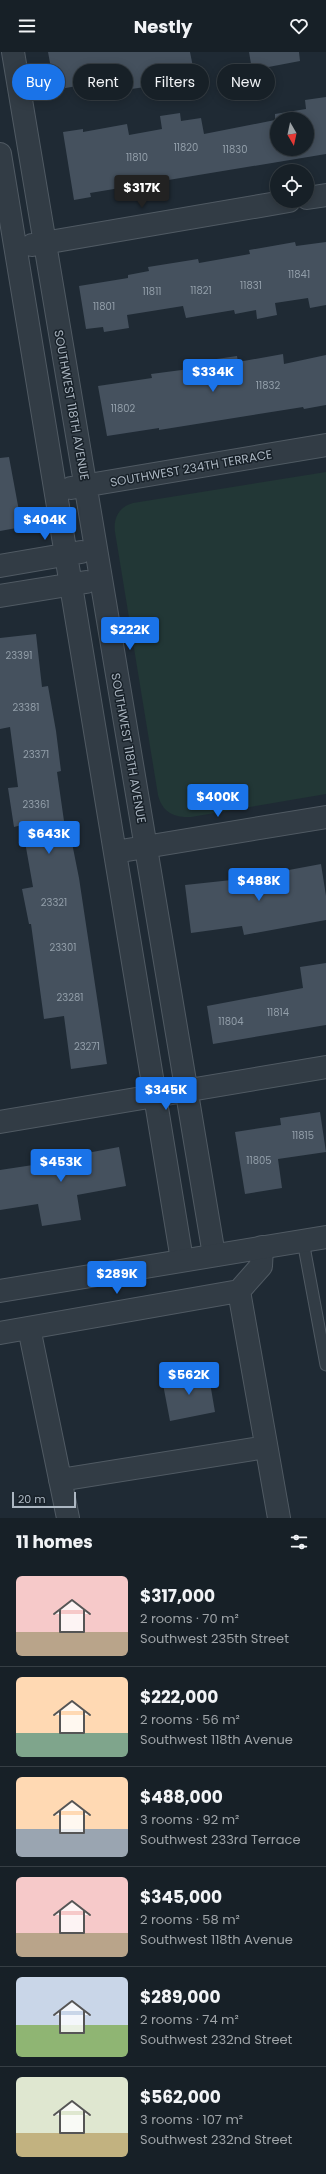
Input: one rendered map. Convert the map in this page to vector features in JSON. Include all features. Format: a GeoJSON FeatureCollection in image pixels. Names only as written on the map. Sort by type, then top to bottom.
{"type":"FeatureCollection","features":[{"type":"Feature","properties":{"kind":"street","name":"SOUTHWEST 118TH AVENUE"},"geometry":{"type":"LineString","coordinates":[[14,52],[214,1255]]}},
{"type":"Feature","properties":{"kind":"street"},"geometry":{"type":"LineString","coordinates":[[0,154],[8,249],[56,491],[182,1260]]}},
{"type":"Feature","properties":{"kind":"street"},"geometry":{"type":"LineString","coordinates":[[314,197],[326,195]]}},
{"type":"Feature","properties":{"kind":"street"},"geometry":{"type":"LineString","coordinates":[[8,249],[270,204]]}},
{"type":"Feature","properties":{"kind":"street","name":"SOUTHWEST 234TH TERRACE"},"geometry":{"type":"LineString","coordinates":[[56,491],[326,445]]}},
{"type":"Feature","properties":{"kind":"street"},"geometry":{"type":"LineString","coordinates":[[0,566],[96,549]]}},
{"type":"Feature","properties":{"kind":"street"},"geometry":{"type":"LineString","coordinates":[[0,596],[101,580]]}},
{"type":"Feature","properties":{"kind":"street"},"geometry":{"type":"LineString","coordinates":[[115,852],[326,817]]}},
{"type":"Feature","properties":{"kind":"street"},"geometry":{"type":"LineString","coordinates":[[0,1122],[326,1067]]}},
{"type":"Feature","properties":{"kind":"street"},"geometry":{"type":"LineString","coordinates":[[0,1290],[326,1237]]}},
{"type":"Feature","properties":{"kind":"street"},"geometry":{"type":"LineString","coordinates":[[0,1333],[239,1291],[261,1266],[262,1247]]}},
{"type":"Feature","properties":{"kind":"street"},"geometry":{"type":"LineString","coordinates":[[239,1291],[279,1518]]}},
{"type":"Feature","properties":{"kind":"street"},"geometry":{"type":"LineString","coordinates":[[29,1328],[68,1518]]}},
{"type":"Feature","properties":{"kind":"street"},"geometry":{"type":"LineString","coordinates":[[60,1480],[266,1447]]}},
{"type":"Feature","properties":{"kind":"lane"},"geometry":{"type":"LineString","coordinates":[[303,1241],[326,1365]]}},
{"type":"Feature","properties":{"kind":"green space"},"geometry":{"type":"Polygon","coordinates":[[[326,472],[326,794],[191,817],[174,815],[162,806],[158,795],[115,532],[116,518],[124,507],[133,503],[326,472]]]}},
{"type":"Feature","properties":{"kind":"building"},"geometry":{"type":"Polygon","coordinates":[[[48,52],[190,52],[192,64],[141,64],[141,88],[133,89],[133,64],[73,64],[73,87],[65,88],[65,64],[50,64],[48,52]]]}},
{"type":"Feature","properties":{"kind":"building"},"geometry":{"type":"Polygon","coordinates":[[[249,52],[299,52],[300,61],[275,66],[275,64],[251,64],[249,52]]]}},
{"type":"Feature","properties":{"kind":"building"},"geometry":{"type":"Polygon","coordinates":[[[326,97],[326,154],[314,156],[314,112],[287,112],[306,109],[305,100],[326,97]]]}},
{"type":"Feature","properties":{"kind":"building"},"geometry":{"type":"Polygon","coordinates":[[[180,113],[181,121],[201,118],[204,134],[270,121],[270,156],[314,156],[90,193],[91,197],[74,200],[63,132],[83,129],[83,132],[127,124],[129,135],[162,129],[160,116],[180,113]]]}},
{"type":"Feature","properties":{"kind":"building"},"geometry":{"type":"Polygon","coordinates":[[[295,242],[296,246],[326,242],[326,305],[310,308],[308,298],[275,303],[277,315],[257,319],[256,310],[235,314],[234,310],[186,318],[183,306],[127,315],[129,328],[104,332],[103,327],[86,329],[79,286],[128,278],[128,275],[149,271],[148,267],[198,259],[199,263],[250,254],[249,250],[295,242]]]}},
{"type":"Feature","properties":{"kind":"building"},"geometry":{"type":"Polygon","coordinates":[[[283,354],[284,364],[326,355],[326,405],[304,409],[303,407],[159,430],[159,428],[107,436],[98,386],[152,378],[151,374],[197,368],[196,362],[237,356],[238,362],[283,354]]]}},
{"type":"Feature","properties":{"kind":"building"},"geometry":{"type":"Polygon","coordinates":[[[9,457],[22,527],[0,531],[0,458],[9,457]]]}},
{"type":"Feature","properties":{"kind":"building"},"geometry":{"type":"Polygon","coordinates":[[[36,634],[42,687],[48,686],[56,731],[61,771],[57,772],[65,828],[69,828],[79,878],[107,1064],[71,1069],[64,1016],[44,1019],[31,924],[29,924],[22,889],[33,887],[22,825],[14,827],[8,788],[18,787],[10,727],[0,729],[0,638],[36,634]]]}},
{"type":"Feature","properties":{"kind":"building"},"geometry":{"type":"Polygon","coordinates":[[[321,864],[326,896],[326,920],[244,935],[242,926],[191,933],[185,885],[241,879],[321,864]]]}},
{"type":"Feature","properties":{"kind":"building"},"geometry":{"type":"Polygon","coordinates":[[[326,963],[326,1025],[213,1044],[207,1006],[303,988],[300,967],[326,963]]]}},
{"type":"Feature","properties":{"kind":"building"},"geometry":{"type":"Polygon","coordinates":[[[320,1112],[326,1152],[278,1159],[282,1188],[245,1194],[235,1132],[281,1125],[280,1118],[320,1112]]]}},
{"type":"Feature","properties":{"kind":"building"},"geometry":{"type":"Polygon","coordinates":[[[119,1147],[126,1186],[77,1195],[81,1220],[42,1226],[38,1204],[0,1210],[0,1170],[33,1165],[31,1157],[70,1151],[71,1156],[119,1147]]]}},
{"type":"Feature","properties":{"kind":"building"},"geometry":{"type":"Polygon","coordinates":[[[208,1371],[215,1412],[170,1421],[162,1379],[208,1371]]]}}]}
